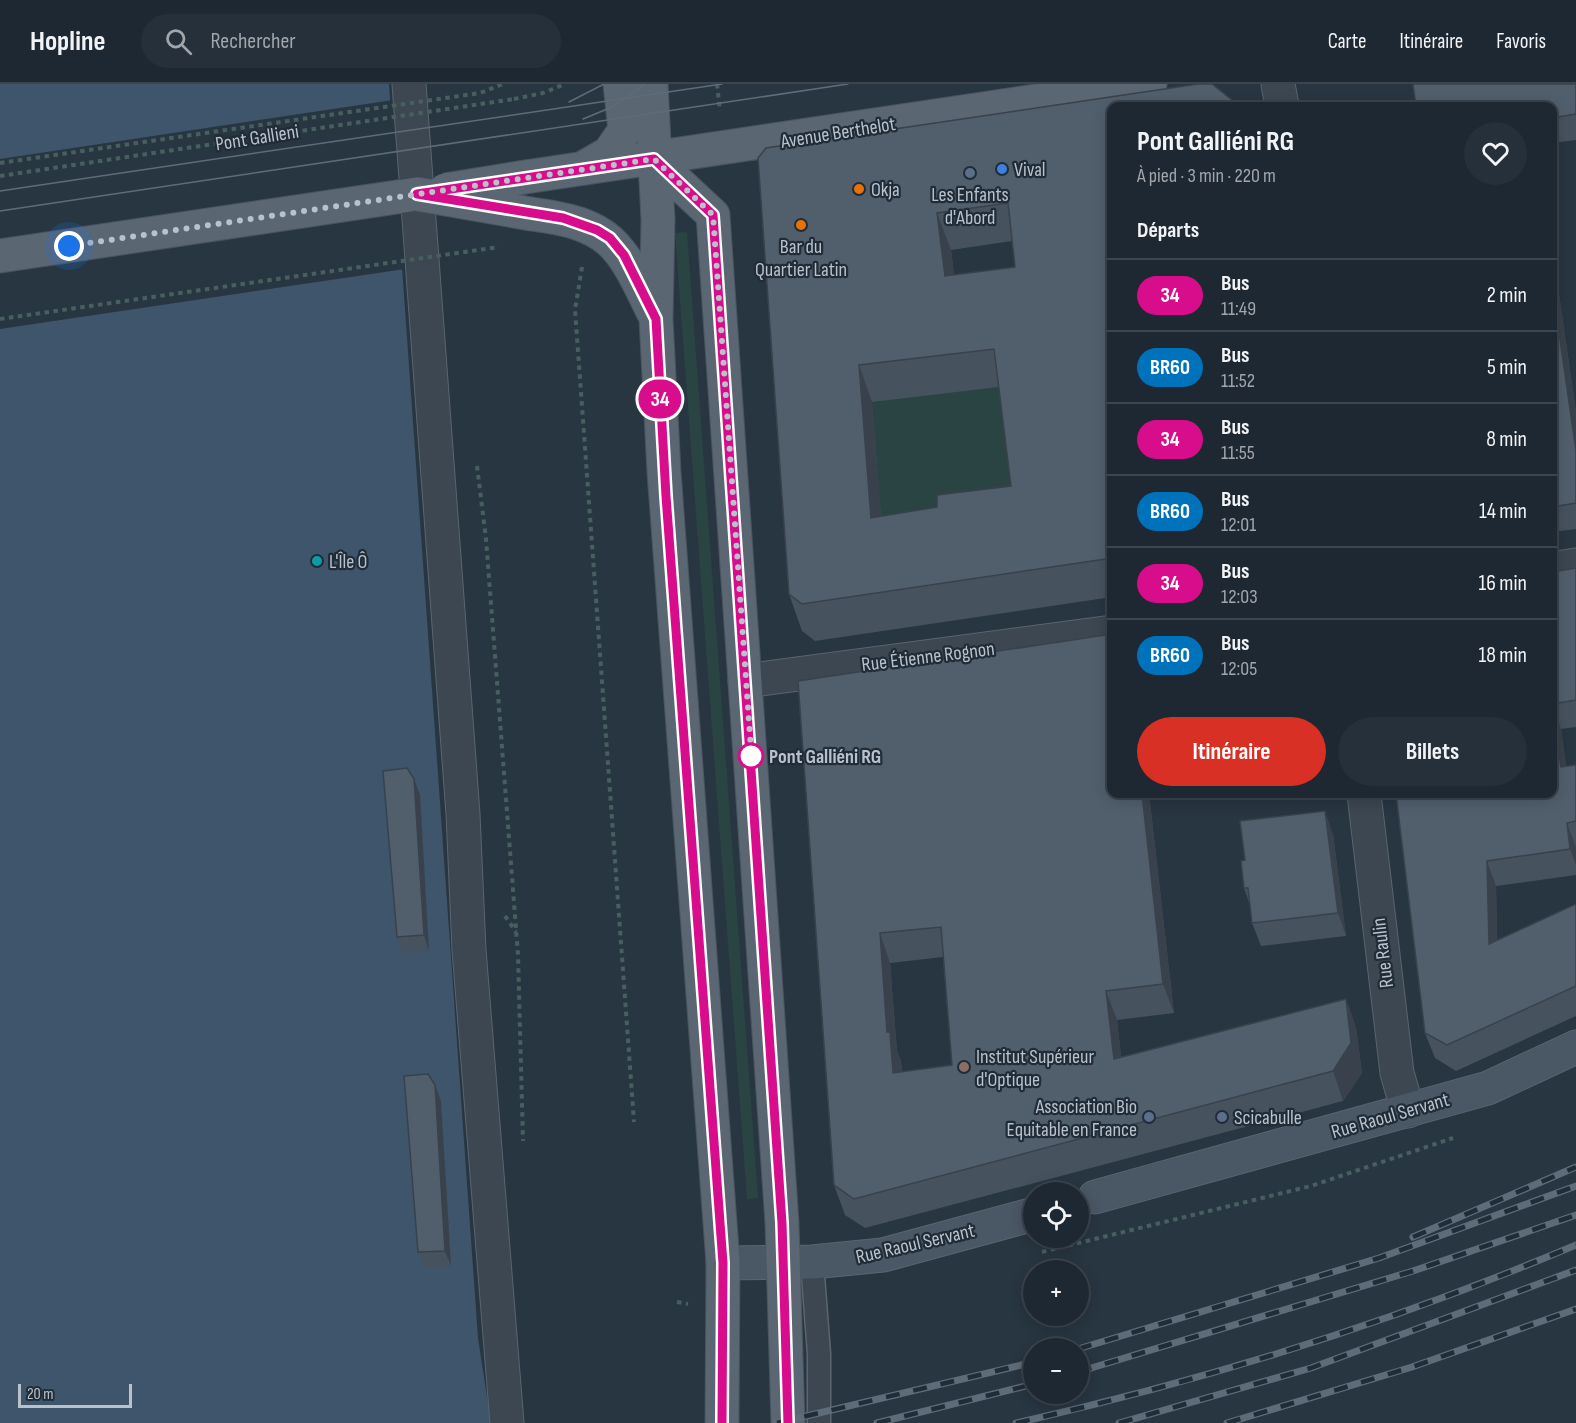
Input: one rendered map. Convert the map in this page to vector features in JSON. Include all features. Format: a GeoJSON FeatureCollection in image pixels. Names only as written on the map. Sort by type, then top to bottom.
{"type":"FeatureCollection","features":[{"type":"Feature","properties":{"kind":"main road"},"geometry":{"type":"LineString","coordinates":[[576,171],[609,153],[625,130],[620,84]]}},
{"type":"Feature","properties":{"kind":"main road"},"geometry":{"type":"LineString","coordinates":[[651,84],[658,220],[656,319],[665,484],[723,1263],[722,1423]]}},
{"type":"Feature","properties":{"kind":"main road","name":"Avenue Berthelot"},"geometry":{"type":"LineString","coordinates":[[417,194],[1150,84]]}},
{"type":"Feature","properties":{"kind":"main road"},"geometry":{"type":"LineString","coordinates":[[654,159],[713,215],[745,681],[798,1262],[788,1423]]}},
{"type":"Feature","properties":{"kind":"main road"},"geometry":{"type":"LineString","coordinates":[[0,256],[417,194],[563,218],[597,230],[610,238],[624,255],[656,319]]}},
{"type":"Feature","properties":{"kind":"street"},"geometry":{"type":"LineString","coordinates":[[409,84],[463,814],[469,950],[507,1423]]}},
{"type":"Feature","properties":{"kind":"street"},"geometry":{"type":"LineString","coordinates":[[1278,84],[1281,102]]}},
{"type":"Feature","properties":{"kind":"street"},"geometry":{"type":"LineString","coordinates":[[1557,568],[1576,565]]}},
{"type":"Feature","properties":{"kind":"street","name":"Rue Étienne Rognon"},"geometry":{"type":"LineString","coordinates":[[745,681],[1107,633]]}},
{"type":"Feature","properties":{"kind":"street","name":"Rue Raulin"},"geometry":{"type":"LineString","coordinates":[[1364,798],[1396,1061],[1408,1111]]}},
{"type":"Feature","properties":{"kind":"street","name":"Rue Raoul Servant"},"geometry":{"type":"LineString","coordinates":[[1095,1197],[1488,1088],[1576,1047]]}},
{"type":"Feature","properties":{"kind":"street","name":"Rue Raoul Servant"},"geometry":{"type":"LineString","coordinates":[[723,1263],[798,1262],[883,1255],[1023,1217]]}},
{"type":"Feature","properties":{"kind":"lane"},"geometry":{"type":"LineString","coordinates":[[798,1262],[819,1354],[819,1423]]}},
{"type":"Feature","properties":{"kind":"path","name":"Pont Gallieni"},"geometry":{"type":"LineString","coordinates":[[0,163],[480,93],[503,84]]}},
{"type":"Feature","properties":{"kind":"path","name":"Pont Gallieni"},"geometry":{"type":"LineString","coordinates":[[0,176],[514,99],[543,93],[565,84]]}},
{"type":"Feature","properties":{"kind":"path"},"geometry":{"type":"LineString","coordinates":[[0,319],[501,247]]}},
{"type":"Feature","properties":{"kind":"path"},"geometry":{"type":"LineString","coordinates":[[583,263],[575,310],[634,1122]]}},
{"type":"Feature","properties":{"kind":"path"},"geometry":{"type":"LineString","coordinates":[[480,497],[486,539],[518,955],[523,1145]]}},
{"type":"Feature","properties":{"kind":"green space"},"geometry":{"type":"Polygon","coordinates":[[[687,232],[758,1198],[747,1199],[675,233],[687,232]]]}},
{"type":"Feature","properties":{"kind":"green space"},"geometry":{"type":"Polygon","coordinates":[[[1007,386],[1022,504],[884,569],[872,401],[1007,386]]]}},
{"type":"Feature","properties":{"kind":"water"},"geometry":{"type":"Polygon","coordinates":[[[0,84],[389,84],[478,1338],[491,1423],[0,1423],[0,84]]]}},
{"type":"Feature","properties":{"kind":"pier"},"geometry":{"type":"Polygon","coordinates":[[[393,100],[405,269],[0,329],[0,159],[393,100]]]}},
{"type":"Feature","properties":{"kind":"building"},"geometry":{"type":"Polygon","coordinates":[[[1198,84],[1212,84],[1234,102],[1107,102],[1107,559],[802,604],[789,594],[758,158],[766,148],[1198,84]],[[1008,203],[937,213],[945,276],[1015,267],[1008,203]],[[994,349],[859,365],[871,518],[937,507],[937,495],[1011,486],[994,349]]]}},
{"type":"Feature","properties":{"kind":"building"},"geometry":{"type":"Polygon","coordinates":[[[1413,84],[1576,84],[1576,114],[1557,117],[1557,102],[1415,102],[1413,84]]]}},
{"type":"Feature","properties":{"kind":"building"},"geometry":{"type":"Polygon","coordinates":[[[1557,319],[1576,451],[1576,503],[1557,506],[1557,319]]]}},
{"type":"Feature","properties":{"kind":"building"},"geometry":{"type":"Polygon","coordinates":[[[1576,568],[1576,700],[1557,703],[1557,571],[1576,568]]]}},
{"type":"Feature","properties":{"kind":"building"},"geometry":{"type":"Polygon","coordinates":[[[1107,635],[1107,798],[1142,798],[1163,984],[1106,991],[1114,1059],[1346,999],[1351,1043],[1333,1071],[854,1199],[834,1185],[798,681],[1107,635]],[[941,927],[880,933],[887,1032],[890,1032],[893,1073],[952,1065],[941,927]]]}},
{"type":"Feature","properties":{"kind":"building"},"geometry":{"type":"Polygon","coordinates":[[[1557,741],[1561,767],[1576,765],[1576,821],[1567,823],[1570,849],[1487,861],[1489,944],[1576,904],[1576,986],[1447,1045],[1425,1033],[1396,798],[1557,798],[1557,741]]]}},
{"type":"Feature","properties":{"kind":"building"},"geometry":{"type":"Polygon","coordinates":[[[407,768],[414,779],[424,935],[397,937],[383,771],[407,768]]]}},
{"type":"Feature","properties":{"kind":"building"},"geometry":{"type":"Polygon","coordinates":[[[1325,811],[1338,913],[1252,923],[1248,888],[1244,888],[1241,861],[1245,860],[1240,821],[1325,811]]]}},
{"type":"Feature","properties":{"kind":"building"},"geometry":{"type":"Polygon","coordinates":[[[428,1074],[435,1085],[445,1251],[418,1252],[404,1076],[428,1074]]]}},
{"type":"Feature","properties":{"kind":"tram line"},"geometry":{"type":"LineString","coordinates":[[569,102],[604,84]]}},
{"type":"Feature","properties":{"kind":"tram line"},"geometry":{"type":"LineString","coordinates":[[583,119],[612,107],[645,84]]}},
{"type":"Feature","properties":{"kind":"tram line"},"geometry":{"type":"LineString","coordinates":[[0,191],[722,84]]}},
{"type":"Feature","properties":{"kind":"tram line"},"geometry":{"type":"LineString","coordinates":[[0,211],[848,84]]}},
{"type":"Feature","properties":{"kind":"railway"},"geometry":{"type":"LineString","coordinates":[[1413,1237],[1576,1167]]}},
{"type":"Feature","properties":{"kind":"railway"},"geometry":{"type":"LineString","coordinates":[[1089,1346],[1379,1258],[1576,1186]]}},
{"type":"Feature","properties":{"kind":"railway"},"geometry":{"type":"LineString","coordinates":[[1089,1369],[1413,1271],[1576,1215]]}},
{"type":"Feature","properties":{"kind":"railway"},"geometry":{"type":"LineString","coordinates":[[1016,1423],[1159,1388],[1300,1346],[1439,1299],[1576,1245]]}},
{"type":"Feature","properties":{"kind":"railway"},"geometry":{"type":"LineString","coordinates":[[1119,1423],[1311,1368],[1576,1270]]}},
{"type":"Feature","properties":{"kind":"railway"},"geometry":{"type":"LineString","coordinates":[[1227,1423],[1412,1367],[1576,1309]]}},
{"type":"Feature","properties":{"kind":"railway"},"geometry":{"type":"LineString","coordinates":[[777,1423],[1023,1365]]}},
{"type":"Feature","properties":{"kind":"railway"},"geometry":{"type":"LineString","coordinates":[[877,1423],[1023,1387]]}},
{"type":"Feature","properties":{"kind":"bus line","name":"34"},"geometry":{"type":"LineString","coordinates":[[722,1423],[723,1263],[666,496],[656,319],[624,255],[610,238],[597,230],[563,218],[417,194],[654,159],[713,215],[782,1223],[788,1423]]}},
{"type":"Feature","properties":{"kind":"place","name":"Vival"},"geometry":{"type":"Point","coordinates":[1002,169]}},
{"type":"Feature","properties":{"kind":"place","name":"Les Enfants d'Abord"},"geometry":{"type":"Point","coordinates":[970,173]}},
{"type":"Feature","properties":{"kind":"place","name":"Okja"},"geometry":{"type":"Point","coordinates":[859,189]}},
{"type":"Feature","properties":{"kind":"place","name":"Bar du Quartier Latin"},"geometry":{"type":"Point","coordinates":[801,225]}},
{"type":"Feature","properties":{"kind":"place","name":"L'Île Ô"},"geometry":{"type":"Point","coordinates":[317,561]}},
{"type":"Feature","properties":{"kind":"place","name":"Pont Galliéni RG"},"geometry":{"type":"Point","coordinates":[751,756]}},
{"type":"Feature","properties":{"kind":"place","name":"Institut Supérieur d'Optique"},"geometry":{"type":"Point","coordinates":[964,1067]}},
{"type":"Feature","properties":{"kind":"place","name":"Association Bio Equitable en France"},"geometry":{"type":"Point","coordinates":[1149,1117]}},
{"type":"Feature","properties":{"kind":"place","name":"Scicabulle"},"geometry":{"type":"Point","coordinates":[1222,1117]}},
{"type":"Feature","properties":{"kind":"route"},"geometry":{"type":"LineString","coordinates":[[69,246],[654,159],[713,215],[752,764],[751,756]]}}]}
